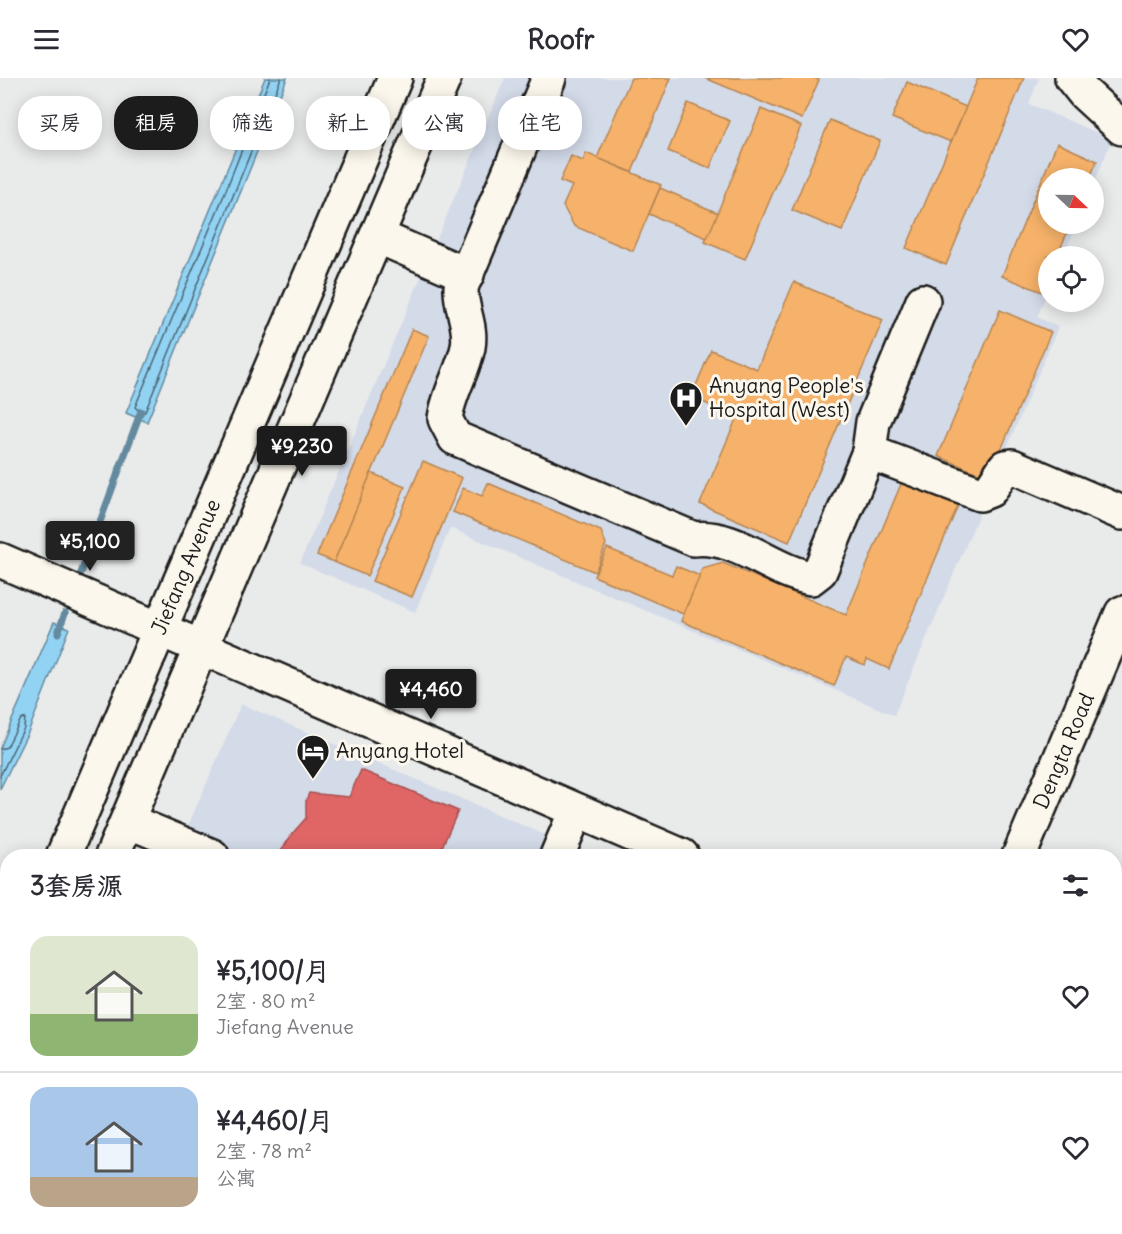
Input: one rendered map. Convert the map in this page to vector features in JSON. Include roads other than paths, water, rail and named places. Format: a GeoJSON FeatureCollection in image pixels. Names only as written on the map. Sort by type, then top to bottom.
{"type":"FeatureCollection","features":[{"type":"Feature","properties":{"kind":"main road","name":"Jiefang Avenue"},"geometry":{"type":"LineString","coordinates":[[66,849],[395,78]]}},
{"type":"Feature","properties":{"kind":"main road"},"geometry":{"type":"LineString","coordinates":[[115,849],[444,78]]}},
{"type":"Feature","properties":{"kind":"main road"},"geometry":{"type":"LineString","coordinates":[[549,78],[461,287],[460,299],[470,329],[468,348],[445,419],[448,431],[454,438],[694,539],[722,541],[811,578],[820,571],[869,452],[873,422],[923,301]]}},
{"type":"Feature","properties":{"kind":"main road"},"geometry":{"type":"LineString","coordinates":[[1072,78],[1084,93],[1122,128]]}},
{"type":"Feature","properties":{"kind":"main road"},"geometry":{"type":"LineString","coordinates":[[377,236],[467,274]]}},
{"type":"Feature","properties":{"kind":"main road"},"geometry":{"type":"LineString","coordinates":[[869,452],[980,494],[990,490],[1005,467],[1011,466],[1122,513]]}},
{"type":"Feature","properties":{"kind":"main road"},"geometry":{"type":"LineString","coordinates":[[0,560],[666,849]]}},
{"type":"Feature","properties":{"kind":"main road","name":"Dengta Road"},"geometry":{"type":"LineString","coordinates":[[1022,849],[1122,613]]}},
{"type":"Feature","properties":{"kind":"main road"},"geometry":{"type":"LineString","coordinates":[[560,849],[576,811]]}},
{"type":"Feature","properties":{"kind":"main road"},"geometry":{"type":"LineString","coordinates":[[128,821],[195,849]]}},
{"type":"Feature","properties":{"kind":"water"},"geometry":{"type":"Polygon","coordinates":[[[265,78],[287,78],[280,96],[258,96],[265,78]]]}},
{"type":"Feature","properties":{"kind":"water"},"geometry":{"type":"Polygon","coordinates":[[[235,150],[258,150],[147,422],[126,413],[235,150]]]}},
{"type":"Feature","properties":{"kind":"water"},"geometry":{"type":"Polygon","coordinates":[[[54,622],[69,628],[29,730],[0,789],[0,748],[54,622]]]}},
{"type":"Feature","properties":{"kind":"waterway"},"geometry":{"type":"LineString","coordinates":[[81,573],[141,411]]}},
{"type":"Feature","properties":{"kind":"waterway"},"geometry":{"type":"LineString","coordinates":[[58,633],[65,613]]}},
{"type":"Feature","properties":{"kind":"place","name":"Anyang People's Hospital (West)"},"geometry":{"type":"Point","coordinates":[686,427]}},
{"type":"Feature","properties":{"kind":"place","name":"Anyang Hotel"},"geometry":{"type":"Point","coordinates":[313,780]}}]}
